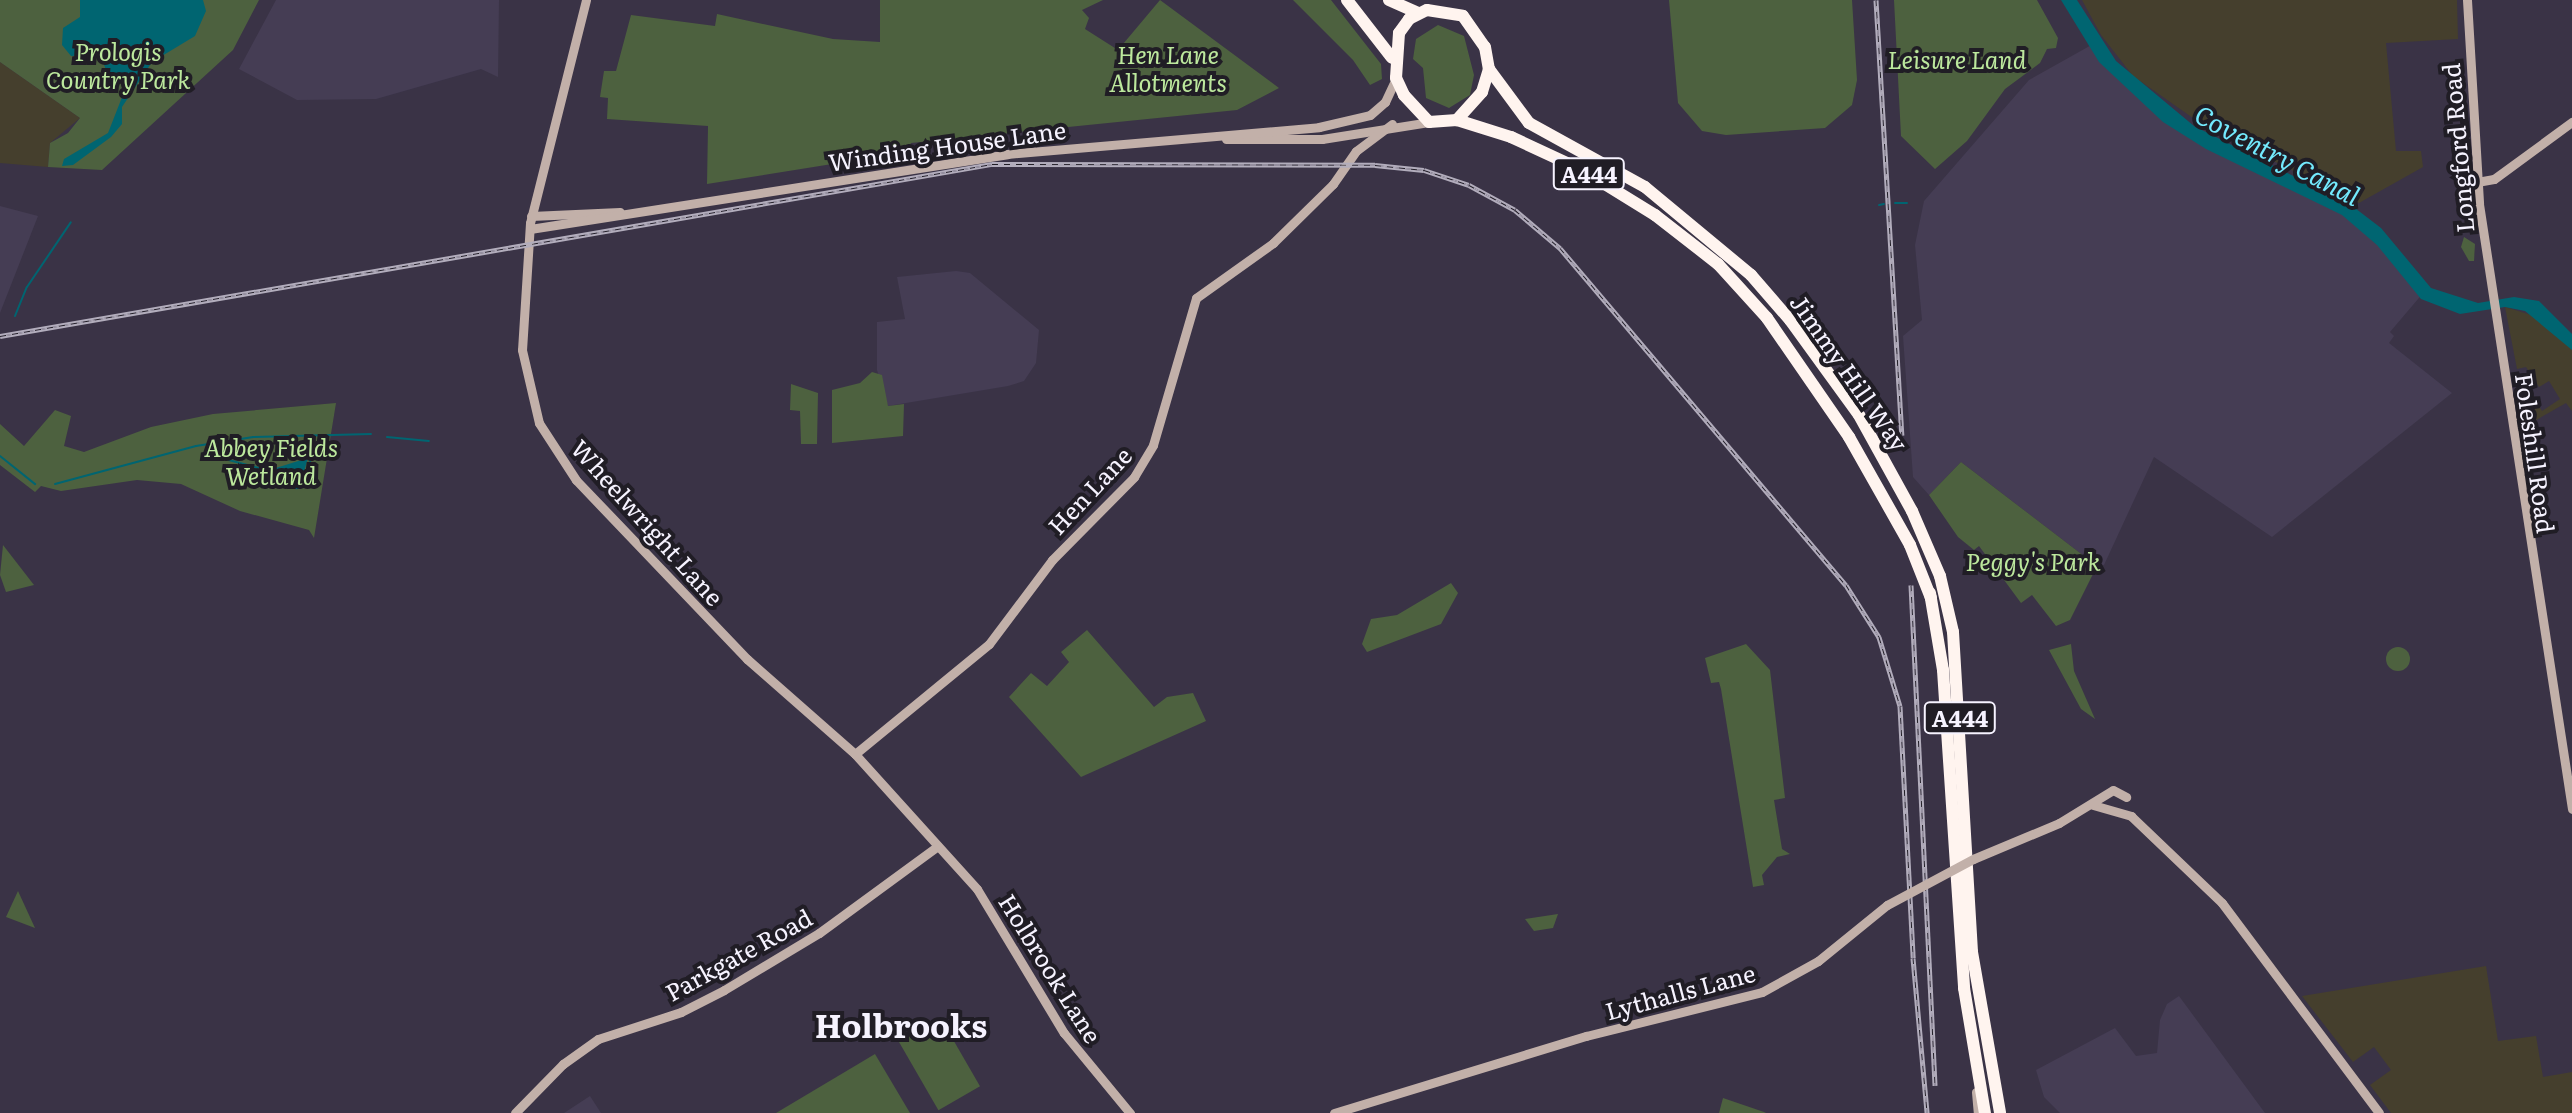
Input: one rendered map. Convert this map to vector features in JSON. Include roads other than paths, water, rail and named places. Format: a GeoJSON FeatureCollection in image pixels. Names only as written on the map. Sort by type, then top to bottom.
{"type":"FeatureCollection","features":[{"type":"Feature","properties":{"kind":"highway"},"geometry":{"type":"LineString","coordinates":[[1347,0],[1394,61]]}},
{"type":"Feature","properties":{"kind":"highway"},"geometry":{"type":"LineString","coordinates":[[1389,0],[1418,13],[1449,10],[1463,16],[1482,41],[1489,69],[1475,103],[1457,120],[1429,122],[1404,95],[1396,78],[1394,61],[1399,33],[1418,13]]}},
{"type":"Feature","properties":{"kind":"highway","name":"Jimmy Hill Way"},"geometry":{"type":"LineString","coordinates":[[1489,69],[1529,123],[1645,187],[1726,251],[1790,320],[1859,415],[1895,478],[1940,576],[1953,632],[1972,952],[2000,1113]]}},
{"type":"Feature","properties":{"kind":"highway","name":"Jimmy Hill Way"},"geometry":{"type":"LineString","coordinates":[[1457,120],[1511,137],[1582,170],[1707,253],[1794,354],[1881,494]]}},
{"type":"Feature","properties":{"kind":"highway"},"geometry":{"type":"LineString","coordinates":[[1859,415],[1887,478],[1881,494]]}},
{"type":"Feature","properties":{"kind":"highway"},"geometry":{"type":"LineString","coordinates":[[1895,478],[1894,494],[1921,552],[1931,598]]}},
{"type":"Feature","properties":{"kind":"highway","name":"A444"},"geometry":{"type":"LineString","coordinates":[[1881,494],[1931,598],[1943,670],[1957,909],[1973,1051],[1985,1113]]}},
{"type":"Feature","properties":{"kind":"street","name":"Wheelwright Lane"},"geometry":{"type":"LineString","coordinates":[[586,0],[531,216],[523,357],[529,394],[550,443],[576,480],[747,659],[855,754],[938,846]]}},
{"type":"Feature","properties":{"kind":"street","name":"Longford Road"},"geometry":{"type":"LineString","coordinates":[[2467,0],[2477,182],[2492,292]]}},
{"type":"Feature","properties":{"kind":"street"},"geometry":{"type":"LineString","coordinates":[[1370,115],[1385,102],[1396,78]]}},
{"type":"Feature","properties":{"kind":"street","name":"Winding House Lane"},"geometry":{"type":"LineString","coordinates":[[530,229],[700,205],[1007,154],[1308,128],[1370,115]]}},
{"type":"Feature","properties":{"kind":"street","name":"Hen Lane"},"geometry":{"type":"LineString","coordinates":[[1356,151],[1360,132],[1370,115]]}},
{"type":"Feature","properties":{"kind":"street","name":"Winding House Lane"},"geometry":{"type":"LineString","coordinates":[[1202,137],[1285,142],[1360,132],[1392,124],[1429,122]]}},
{"type":"Feature","properties":{"kind":"street"},"geometry":{"type":"LineString","coordinates":[[2477,182],[2494,179],[2572,122]]}},
{"type":"Feature","properties":{"kind":"street","name":"Hen Lane"},"geometry":{"type":"LineString","coordinates":[[855,754],[989,644],[1056,555],[1134,477],[1153,445],[1196,298],[1273,243],[1333,184],[1356,151],[1392,124]]}},
{"type":"Feature","properties":{"kind":"street","name":"Winding House Lane"},"geometry":{"type":"LineString","coordinates":[[531,216],[700,205]]}},
{"type":"Feature","properties":{"kind":"street","name":"Foleshill Road"},"geometry":{"type":"LineString","coordinates":[[2492,292],[2572,809]]}},
{"type":"Feature","properties":{"kind":"street"},"geometry":{"type":"LineString","coordinates":[[2114,807],[2108,795],[2118,789],[2126,797],[2131,816]]}},
{"type":"Feature","properties":{"kind":"street","name":"Lythalls Lane"},"geometry":{"type":"LineString","coordinates":[[1334,1113],[1586,1036],[1762,992],[1818,961],[1887,905],[1973,859],[2093,805],[2108,795]]}},
{"type":"Feature","properties":{"kind":"street"},"geometry":{"type":"LineString","coordinates":[[2114,807],[2126,797]]}},
{"type":"Feature","properties":{"kind":"street"},"geometry":{"type":"LineString","coordinates":[[2093,805],[2114,807],[2131,816],[2222,903],[2379,1113]]}},
{"type":"Feature","properties":{"kind":"street","name":"Parkgate Road"},"geometry":{"type":"LineString","coordinates":[[515,1113],[563,1064],[598,1039],[681,1012],[724,990],[834,923],[938,846]]}},
{"type":"Feature","properties":{"kind":"street","name":"Holbrook Lane"},"geometry":{"type":"LineString","coordinates":[[938,846],[983,897],[1064,1033],[1130,1113]]}},
{"type":"Feature","properties":{"kind":"street"},"geometry":{"type":"LineString","coordinates":[[1973,1051],[1978,1113]]}},
{"type":"Feature","properties":{"kind":"water"},"geometry":{"type":"Polygon","coordinates":[[[80,0],[203,0],[206,11],[195,36],[152,62],[122,107],[122,124],[111,137],[73,165],[62,166],[64,159],[108,133],[126,87],[106,70],[100,54],[71,56],[62,45],[63,28],[80,17],[80,0]]]}},
{"type":"Feature","properties":{"kind":"water"},"geometry":{"type":"Polygon","coordinates":[[[2061,0],[2077,0],[2116,61],[2194,126],[2351,205],[2381,228],[2431,288],[2478,303],[2514,297],[2539,301],[2572,334],[2572,350],[2525,311],[2505,307],[2460,314],[2421,299],[2377,245],[2342,215],[2206,149],[2163,122],[2099,62],[2061,0]]]}},
{"type":"Feature","properties":{"kind":"water"},"geometry":{"type":"Polygon","coordinates":[[[308,458],[299,489],[290,489],[266,471],[308,458]]]}},
{"type":"Feature","properties":{"kind":"waterway"},"geometry":{"type":"LineString","coordinates":[[1895,203],[1907,203]]}},
{"type":"Feature","properties":{"kind":"waterway"},"geometry":{"type":"LineString","coordinates":[[1879,205],[1884,204]]}},
{"type":"Feature","properties":{"kind":"waterway"},"geometry":{"type":"LineString","coordinates":[[15,316],[27,287],[71,222]]}},
{"type":"Feature","properties":{"kind":"waterway"},"geometry":{"type":"LineString","coordinates":[[55,484],[196,446],[253,437],[371,434]]}},
{"type":"Feature","properties":{"kind":"waterway"},"geometry":{"type":"LineString","coordinates":[[310,461],[323,435]]}},
{"type":"Feature","properties":{"kind":"waterway"},"geometry":{"type":"LineString","coordinates":[[387,437],[429,441]]}},
{"type":"Feature","properties":{"kind":"waterway"},"geometry":{"type":"LineString","coordinates":[[210,455],[266,470]]}},
{"type":"Feature","properties":{"kind":"waterway"},"geometry":{"type":"LineString","coordinates":[[0,456],[35,484]]}},
{"type":"Feature","properties":{"kind":"railway"},"geometry":{"type":"LineString","coordinates":[[1876,0],[1902,435]]}},
{"type":"Feature","properties":{"kind":"railway"},"geometry":{"type":"LineString","coordinates":[[0,336],[992,164],[1375,165],[1424,170],[1469,185],[1515,210],[1560,248],[1846,585],[1879,637],[1900,706],[1913,958],[1927,1113]]}},
{"type":"Feature","properties":{"kind":"railway"},"geometry":{"type":"LineString","coordinates":[[1911,585],[1935,1085]]}},
{"type":"Feature","properties":{"kind":"district","name":"Holbrooks"},"geometry":{"type":"Point","coordinates":[901,1024]}},
{"type":"Feature","properties":{"kind":"park label","name":"Leisure Land"},"geometry":{"type":"Point","coordinates":[1957,59]}},
{"type":"Feature","properties":{"kind":"park label","name":"Prologis Country Park"},"geometry":{"type":"Point","coordinates":[118,65]}},
{"type":"Feature","properties":{"kind":"park label","name":"Hen Lane Allotments"},"geometry":{"type":"Point","coordinates":[1168,68]}},
{"type":"Feature","properties":{"kind":"park label","name":"Abbey Fields Wetland"},"geometry":{"type":"Point","coordinates":[271,461]}},
{"type":"Feature","properties":{"kind":"park label","name":"Peggy's Park"},"geometry":{"type":"Point","coordinates":[2033,561]}},
{"type":"Feature","properties":{"kind":"water label","name":"Coventry Canal"},"geometry":{"type":"Point","coordinates":[2278,154]}}]}
